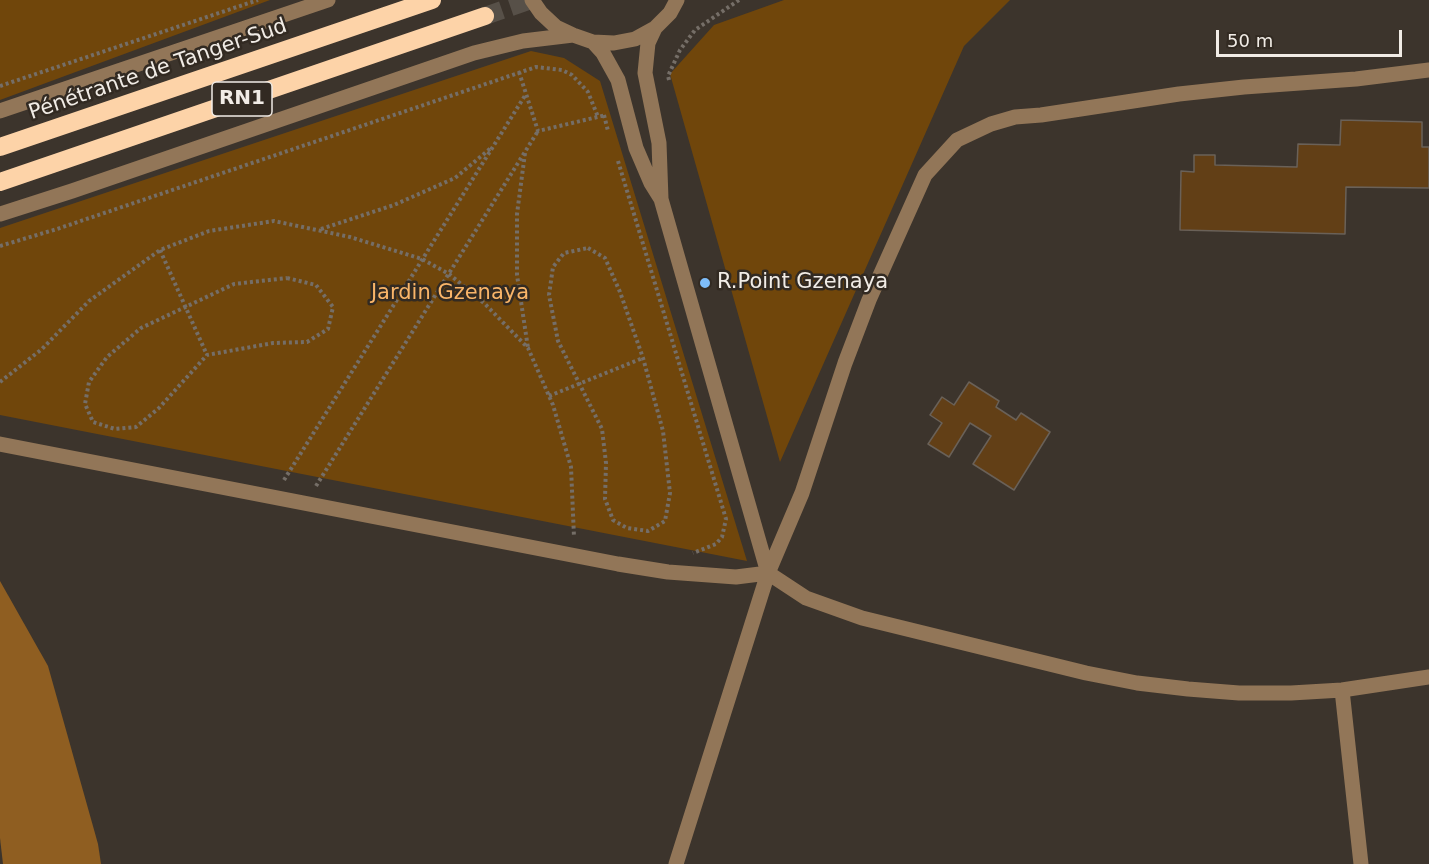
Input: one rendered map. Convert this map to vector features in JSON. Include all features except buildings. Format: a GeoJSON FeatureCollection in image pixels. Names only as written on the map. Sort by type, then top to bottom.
{"type":"FeatureCollection","features":[{"type":"Feature","properties":{"kind":"highway","name":"Pénétrante de Tanger-Sud"},"geometry":{"type":"LineString","coordinates":[[0,147],[432,0]]}},
{"type":"Feature","properties":{"kind":"highway","name":"RN1"},"geometry":{"type":"LineString","coordinates":[[0,182],[485,16]]}},
{"type":"Feature","properties":{"kind":"street"},"geometry":{"type":"LineString","coordinates":[[0,111],[328,0]]}},
{"type":"Feature","properties":{"kind":"street"},"geometry":{"type":"LineString","coordinates":[[532,0],[541,13],[556,27],[593,42],[615,43],[635,39],[655,28],[670,13],[677,0]]}},
{"type":"Feature","properties":{"kind":"street"},"geometry":{"type":"LineString","coordinates":[[655,28],[648,43],[645,73],[659,143],[661,199],[768,573]]}},
{"type":"Feature","properties":{"kind":"street"},"geometry":{"type":"LineString","coordinates":[[0,214],[474,53],[523,41],[573,35]]}},
{"type":"Feature","properties":{"kind":"street"},"geometry":{"type":"LineString","coordinates":[[593,42],[612,66],[624,95],[636,148],[651,183],[661,199]]}},
{"type":"Feature","properties":{"kind":"street"},"geometry":{"type":"LineString","coordinates":[[676,864],[768,573],[802,493],[845,363],[896,237],[925,175],[957,140],[991,124],[1015,117],[1190,93],[1356,79],[1429,70]]}},
{"type":"Feature","properties":{"kind":"street"},"geometry":{"type":"LineString","coordinates":[[0,444],[618,564],[668,572],[736,577],[768,573],[806,598],[862,618],[1086,673],[1137,683],[1198,690],[1291,693],[1342,690],[1429,676]]}},
{"type":"Feature","properties":{"kind":"street"},"geometry":{"type":"LineString","coordinates":[[1342,690],[1361,864]]}},
{"type":"Feature","properties":{"kind":"path"},"geometry":{"type":"LineString","coordinates":[[0,86],[258,0]]}},
{"type":"Feature","properties":{"kind":"path"},"geometry":{"type":"LineString","coordinates":[[669,85],[668,76],[673,63],[694,30],[739,0]]}},
{"type":"Feature","properties":{"kind":"path"},"geometry":{"type":"LineString","coordinates":[[0,246],[57,229],[536,67],[549,67],[572,75],[588,92],[598,117]]}},
{"type":"Feature","properties":{"kind":"path"},"geometry":{"type":"LineString","coordinates":[[519,72],[538,131]]}},
{"type":"Feature","properties":{"kind":"path"},"geometry":{"type":"LineString","coordinates":[[280,485],[526,94]]}},
{"type":"Feature","properties":{"kind":"path"},"geometry":{"type":"LineString","coordinates":[[312,492],[538,131],[615,112]]}},
{"type":"Feature","properties":{"kind":"path"},"geometry":{"type":"LineString","coordinates":[[604,115],[611,138]]}},
{"type":"Feature","properties":{"kind":"path"},"geometry":{"type":"LineString","coordinates":[[318,230],[394,205],[455,178],[494,146]]}},
{"type":"Feature","properties":{"kind":"path"},"geometry":{"type":"LineString","coordinates":[[525,151],[518,214],[517,275],[528,348],[549,396],[571,467],[574,538]]}},
{"type":"Feature","properties":{"kind":"path"},"geometry":{"type":"LineString","coordinates":[[618,160],[726,519],[722,537],[716,544],[687,554]]}},
{"type":"Feature","properties":{"kind":"path"},"geometry":{"type":"LineString","coordinates":[[0,382],[42,349],[89,301],[160,250],[209,231],[274,221],[350,237],[422,259],[449,274],[484,303],[528,348]]}},
{"type":"Feature","properties":{"kind":"path"},"geometry":{"type":"LineString","coordinates":[[588,248],[605,258],[620,292],[643,358],[663,431],[670,493],[665,521],[648,531],[627,528],[613,520],[605,499],[606,463],[602,429],[580,383],[558,342],[549,295],[553,267],[564,253],[588,248]]}},
{"type":"Feature","properties":{"kind":"path"},"geometry":{"type":"LineString","coordinates":[[160,250],[207,355]]}},
{"type":"Feature","properties":{"kind":"path"},"geometry":{"type":"LineString","coordinates":[[287,278],[316,285],[333,307],[328,329],[308,342],[273,343],[207,355],[159,408],[136,427],[115,429],[93,422],[85,404],[89,382],[107,357],[141,328],[185,306],[234,284],[287,278]]}},
{"type":"Feature","properties":{"kind":"path"},"geometry":{"type":"LineString","coordinates":[[549,396],[643,358]]}},
{"type":"Feature","properties":{"kind":"path"},"geometry":{"type":"LineString","coordinates":[[562,536],[585,540]]}},
{"type":"Feature","properties":{"kind":"green space"},"geometry":{"type":"Polygon","coordinates":[[[0,0],[270,0],[0,100],[0,0]]]}},
{"type":"Feature","properties":{"kind":"green space"},"geometry":{"type":"Polygon","coordinates":[[[784,0],[1010,0],[964,46],[780,462],[670,74],[714,25],[784,0]]]}},
{"type":"Feature","properties":{"kind":"green space","name":"Jardin Gzenaya"},"geometry":{"type":"Polygon","coordinates":[[[531,51],[564,58],[600,81],[747,561],[0,415],[0,228],[531,51]]]}},
{"type":"Feature","properties":{"kind":"shaded area"},"geometry":{"type":"Polygon","coordinates":[[[0,581],[48,666],[98,844],[101,864],[3,864],[0,838],[0,581]]]}},
{"type":"Feature","properties":{"kind":"tunnel"},"geometry":{"type":"LineString","coordinates":[[485,16],[531,0]]}},
{"type":"Feature","properties":{"kind":"place","name":"R.Point Gzenaya"},"geometry":{"type":"Point","coordinates":[705,283]}}]}
